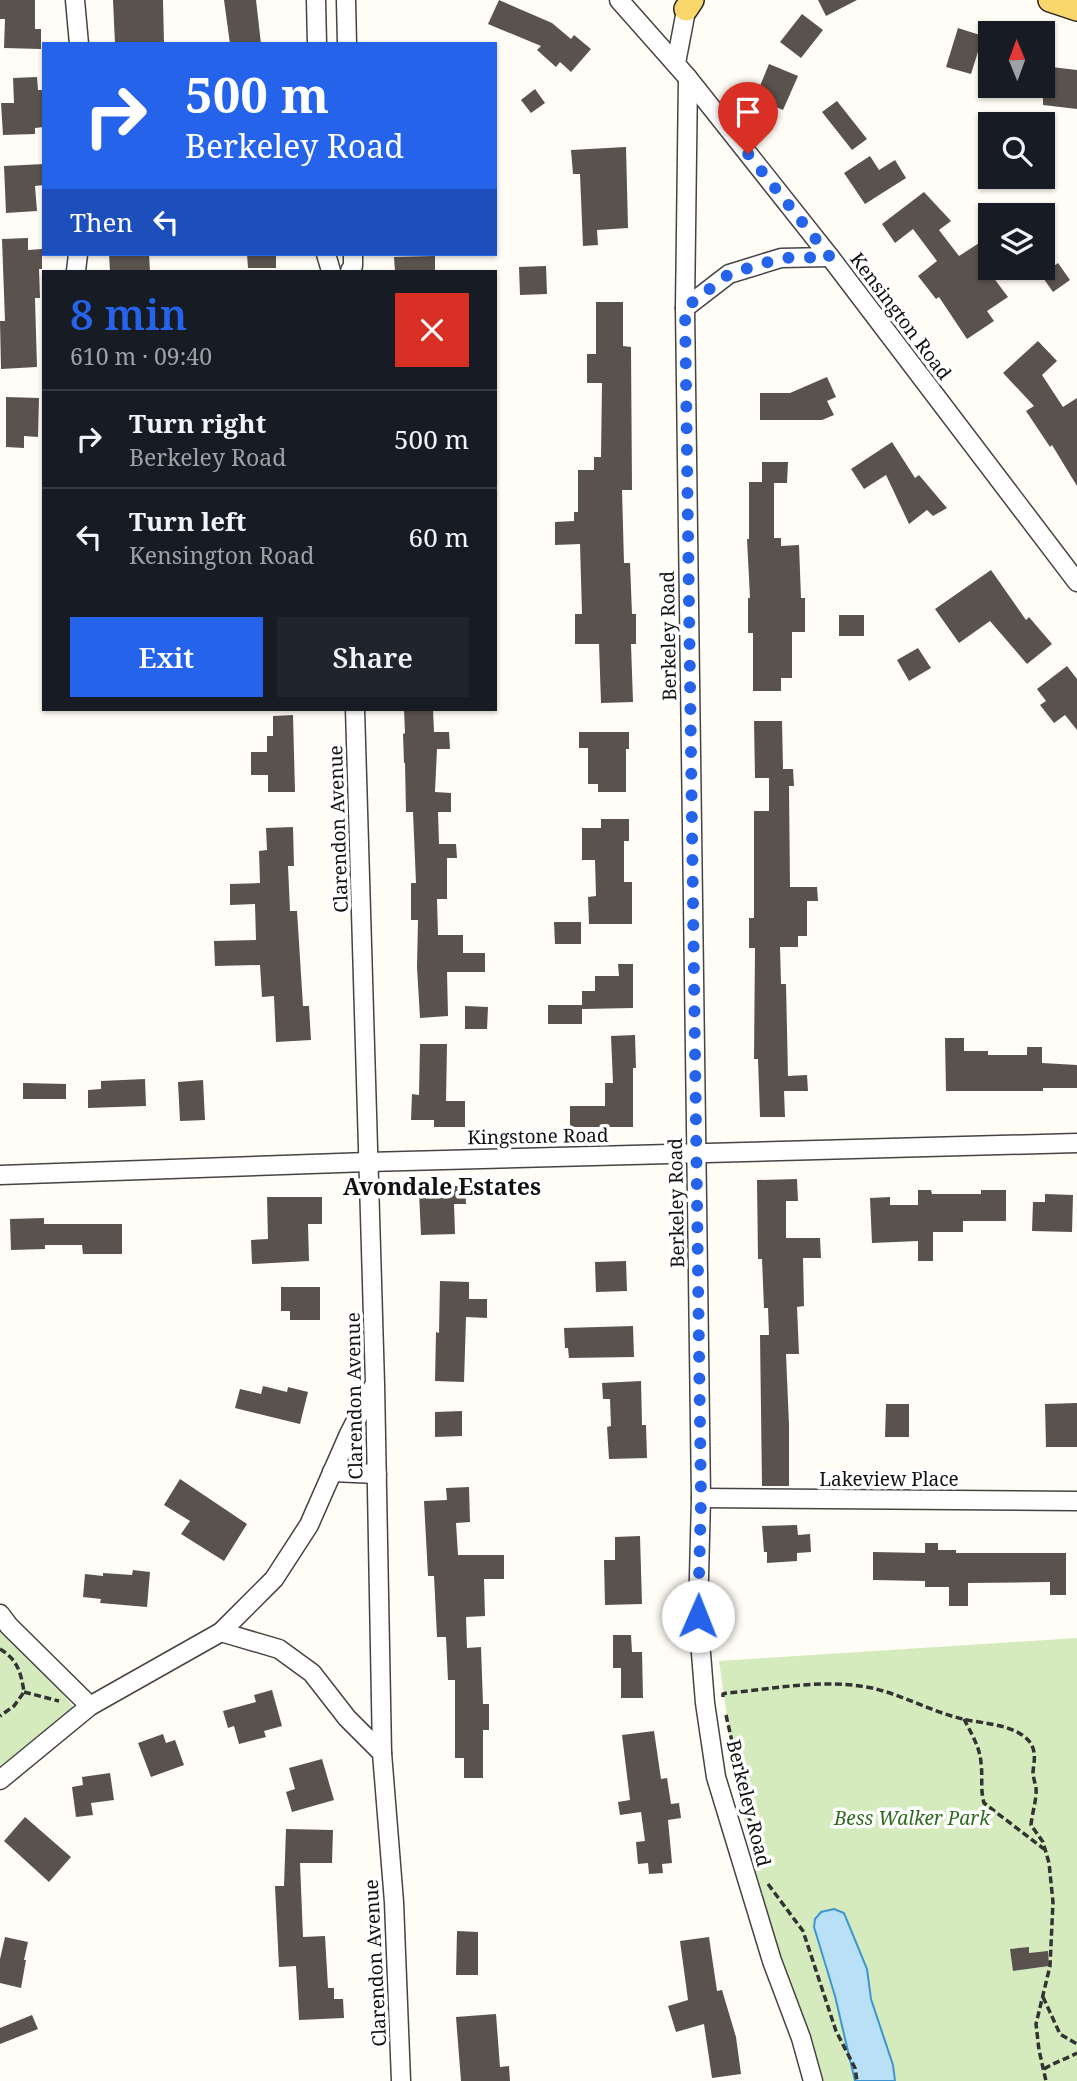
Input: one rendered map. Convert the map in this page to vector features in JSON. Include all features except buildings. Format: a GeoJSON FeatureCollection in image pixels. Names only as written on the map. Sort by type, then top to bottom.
{"type":"FeatureCollection","features":[{"type":"Feature","properties":{"kind":"main road"},"geometry":{"type":"LineString","coordinates":[[1050,0],[1077,9]]}},
{"type":"Feature","properties":{"kind":"street"},"geometry":{"type":"LineString","coordinates":[[75,0],[79,42]]}},
{"type":"Feature","properties":{"kind":"street"},"geometry":{"type":"LineString","coordinates":[[316,0],[317,42]]}},
{"type":"Feature","properties":{"kind":"street"},"geometry":{"type":"LineString","coordinates":[[345,0],[347,42]]}},
{"type":"Feature","properties":{"kind":"street","name":"Kensington Road"},"geometry":{"type":"LineString","coordinates":[[619,0],[688,78],[830,257],[1077,582]]}},
{"type":"Feature","properties":{"kind":"street"},"geometry":{"type":"LineString","coordinates":[[676,64],[689,3]]}},
{"type":"Feature","properties":{"kind":"street","name":"Berkeley Road"},"geometry":{"type":"LineString","coordinates":[[688,78],[685,308],[701,1498],[698,1616],[705,1703],[716,1777],[772,1961],[801,2038],[813,2081]]}},
{"type":"Feature","properties":{"kind":"street"},"geometry":{"type":"LineString","coordinates":[[685,308],[729,274],[781,258],[830,257]]}},
{"type":"Feature","properties":{"kind":"street","name":"Clarendon Avenue"},"geometry":{"type":"LineString","coordinates":[[355,711],[383,1753],[394,1902],[401,2081]]}},
{"type":"Feature","properties":{"kind":"street","name":"Kingstone Road"},"geometry":{"type":"LineString","coordinates":[[0,1175],[1077,1143]]}},
{"type":"Feature","properties":{"kind":"street"},"geometry":{"type":"LineString","coordinates":[[0,1780],[90,1706],[220,1632],[274,1579],[309,1525],[375,1384]]}},
{"type":"Feature","properties":{"kind":"street"},"geometry":{"type":"LineString","coordinates":[[332,1472],[377,1474]]}},
{"type":"Feature","properties":{"kind":"street","name":"Lakeview Place"},"geometry":{"type":"LineString","coordinates":[[701,1498],[1077,1501]]}},
{"type":"Feature","properties":{"kind":"street"},"geometry":{"type":"LineString","coordinates":[[0,1614],[90,1706]]}},
{"type":"Feature","properties":{"kind":"street"},"geometry":{"type":"LineString","coordinates":[[220,1632],[279,1649],[312,1674],[347,1718],[383,1753]]}},
{"type":"Feature","properties":{"kind":"path"},"geometry":{"type":"LineString","coordinates":[[0,1649],[9,1654],[21,1672],[24,1692],[14,1706],[0,1716]]}},
{"type":"Feature","properties":{"kind":"path"},"geometry":{"type":"LineString","coordinates":[[754,1838],[723,1694],[800,1685],[831,1684],[869,1688],[964,1719],[1009,1729],[1028,1740],[1033,1749],[1036,1790],[1031,1825],[1043,1842],[1049,1863],[1053,1902],[1052,1951],[1037,2024],[1046,2081]]}},
{"type":"Feature","properties":{"kind":"path"},"geometry":{"type":"LineString","coordinates":[[24,1692],[60,1702]]}},
{"type":"Feature","properties":{"kind":"path"},"geometry":{"type":"LineString","coordinates":[[964,1719],[980,1752],[981,1793],[984,1803],[1036,1841],[1045,1851]]}},
{"type":"Feature","properties":{"kind":"path"},"geometry":{"type":"LineString","coordinates":[[766,1880],[803,1931],[836,2031],[855,2068],[858,2081]]}},
{"type":"Feature","properties":{"kind":"path"},"geometry":{"type":"LineString","coordinates":[[1042,1996],[1060,2034],[1077,2044]]}},
{"type":"Feature","properties":{"kind":"path"},"geometry":{"type":"LineString","coordinates":[[1044,2069],[1077,2053]]}},
{"type":"Feature","properties":{"kind":"green space"},"geometry":{"type":"Polygon","coordinates":[[[0,1610],[73,1707],[0,1767],[0,1610]]]}},
{"type":"Feature","properties":{"kind":"green space","name":"Bess Walker Park"},"geometry":{"type":"Polygon","coordinates":[[[1077,1638],[1077,2081],[807,2081],[757,1882],[736,1780],[719,1661],[1077,1638]]]}},
{"type":"Feature","properties":{"kind":"water"},"geometry":{"type":"Polygon","coordinates":[[[834,1909],[844,1913],[867,1969],[871,1999],[893,2065],[895,2081],[855,2081],[835,1996],[814,1927],[815,1919],[821,1912],[834,1909]]]}},
{"type":"Feature","properties":{"kind":"district","name":"Avondale Estates"},"geometry":{"type":"Point","coordinates":[442,1186]}},
{"type":"Feature","properties":{"kind":"route"},"geometry":{"type":"LineString","coordinates":[[698,1616],[701,1498],[685,308],[729,274],[781,258],[830,257],[748,154]]}}]}
